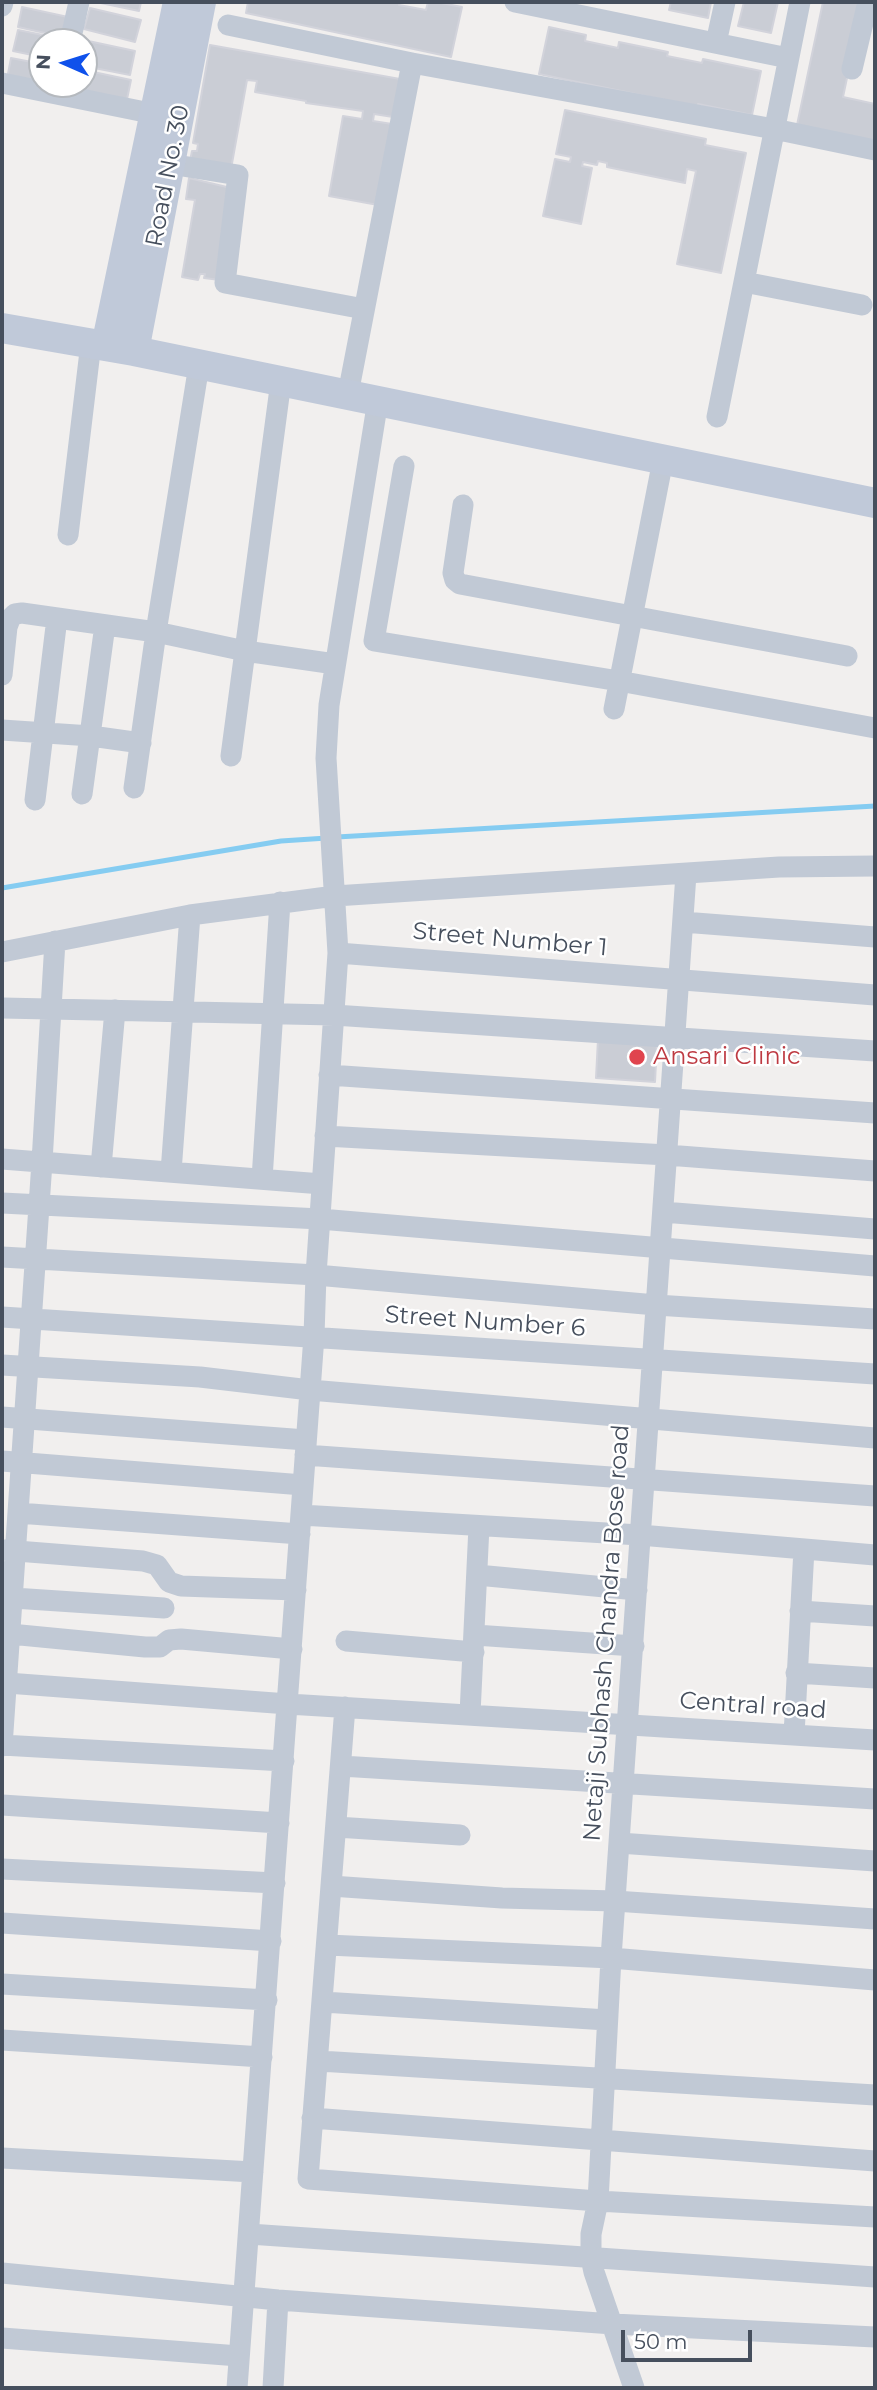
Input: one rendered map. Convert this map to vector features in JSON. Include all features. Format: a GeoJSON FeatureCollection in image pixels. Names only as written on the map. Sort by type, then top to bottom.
{"type":"FeatureCollection","features":[{"type":"Feature","properties":{"kind":"street"},"geometry":{"type":"LineString","coordinates":[[73,28],[79,2]]}},
{"type":"Feature","properties":{"kind":"street","name":"Road No. 30"},"geometry":{"type":"LineString","coordinates":[[110,347],[178,2]]}},
{"type":"Feature","properties":{"kind":"street","name":"Road No. 30"},"geometry":{"type":"LineString","coordinates":[[110,347],[170,164],[201,2]]}},
{"type":"Feature","properties":{"kind":"street"},"geometry":{"type":"LineString","coordinates":[[515,2],[788,58]]}},
{"type":"Feature","properties":{"kind":"street"},"geometry":{"type":"LineString","coordinates":[[716,43],[725,2]]}},
{"type":"Feature","properties":{"kind":"street"},"geometry":{"type":"LineString","coordinates":[[717,417],[800,2]]}},
{"type":"Feature","properties":{"kind":"street"},"geometry":{"type":"LineString","coordinates":[[852,69],[868,2]]}},
{"type":"Feature","properties":{"kind":"street"},"geometry":{"type":"LineString","coordinates":[[228,25],[412,63],[875,150]]}},
{"type":"Feature","properties":{"kind":"street"},"geometry":{"type":"LineString","coordinates":[[348,394],[412,63]]}},
{"type":"Feature","properties":{"kind":"street"},"geometry":{"type":"LineString","coordinates":[[2,83],[28,86]]}},
{"type":"Feature","properties":{"kind":"street"},"geometry":{"type":"LineString","coordinates":[[94,98],[155,114]]}},
{"type":"Feature","properties":{"kind":"street"},"geometry":{"type":"LineString","coordinates":[[170,164],[238,175],[225,283],[364,309]]}},
{"type":"Feature","properties":{"kind":"street"},"geometry":{"type":"LineString","coordinates":[[744,282],[862,305]]}},
{"type":"Feature","properties":{"kind":"street"},"geometry":{"type":"LineString","coordinates":[[2,328],[378,400],[875,503]]}},
{"type":"Feature","properties":{"kind":"street"},"geometry":{"type":"LineString","coordinates":[[68,535],[110,347]]}},
{"type":"Feature","properties":{"kind":"street"},"geometry":{"type":"LineString","coordinates":[[134,788],[199,365]]}},
{"type":"Feature","properties":{"kind":"street"},"geometry":{"type":"LineString","coordinates":[[231,757],[281,381]]}},
{"type":"Feature","properties":{"kind":"street"},"geometry":{"type":"LineString","coordinates":[[237,2388],[301,1525],[338,953],[326,758],[328,705],[378,400]]}},
{"type":"Feature","properties":{"kind":"street"},"geometry":{"type":"LineString","coordinates":[[614,709],[663,460]]}},
{"type":"Feature","properties":{"kind":"street"},"geometry":{"type":"LineString","coordinates":[[374,640],[404,466]]}},
{"type":"Feature","properties":{"kind":"street"},"geometry":{"type":"LineString","coordinates":[[463,505],[453,573],[460,584],[847,656]]}},
{"type":"Feature","properties":{"kind":"street"},"geometry":{"type":"LineString","coordinates":[[2,675],[10,619],[15,614],[22,613],[156,632],[245,651],[335,664]]}},
{"type":"Feature","properties":{"kind":"street"},"geometry":{"type":"LineString","coordinates":[[35,800],[57,618]]}},
{"type":"Feature","properties":{"kind":"street"},"geometry":{"type":"LineString","coordinates":[[82,794],[105,625]]}},
{"type":"Feature","properties":{"kind":"street"},"geometry":{"type":"LineString","coordinates":[[340,636],[619,681],[875,728]]}},
{"type":"Feature","properties":{"kind":"street"},"geometry":{"type":"LineString","coordinates":[[2,730],[91,736],[141,743]]}},
{"type":"Feature","properties":{"kind":"street"},"geometry":{"type":"LineString","coordinates":[[2,952],[190,915],[335,896],[779,867],[875,866]]}},
{"type":"Feature","properties":{"kind":"street","name":"Netaji Subhash Chandra Bose road"},"geometry":{"type":"LineString","coordinates":[[634,2388],[591,2258],[591,2234],[598,2201],[611,1958],[686,874]]}},
{"type":"Feature","properties":{"kind":"street"},"geometry":{"type":"LineString","coordinates":[[262,1179],[280,902]]}},
{"type":"Feature","properties":{"kind":"street"},"geometry":{"type":"LineString","coordinates":[[172,1172],[190,915]]}},
{"type":"Feature","properties":{"kind":"street"},"geometry":{"type":"LineString","coordinates":[[683,922],[875,937]]}},
{"type":"Feature","properties":{"kind":"street"},"geometry":{"type":"LineString","coordinates":[[55,941],[25,1419],[12,1462],[18,1513],[9,1550],[13,1598],[2,1745],[284,1761]]}},
{"type":"Feature","properties":{"kind":"street","name":"Street Number 1"},"geometry":{"type":"LineString","coordinates":[[338,953],[875,995]]}},
{"type":"Feature","properties":{"kind":"street"},"geometry":{"type":"LineString","coordinates":[[2,1007],[184,1013],[334,1014],[875,1051]]}},
{"type":"Feature","properties":{"kind":"street"},"geometry":{"type":"LineString","coordinates":[[102,1167],[115,1010]]}},
{"type":"Feature","properties":{"kind":"street"},"geometry":{"type":"LineString","coordinates":[[330,1076],[875,1113]]}},
{"type":"Feature","properties":{"kind":"street"},"geometry":{"type":"LineString","coordinates":[[326,1136],[667,1155],[875,1171]]}},
{"type":"Feature","properties":{"kind":"street"},"geometry":{"type":"LineString","coordinates":[[2,1159],[322,1184]]}},
{"type":"Feature","properties":{"kind":"street"},"geometry":{"type":"LineString","coordinates":[[2,1203],[320,1219],[875,1266]]}},
{"type":"Feature","properties":{"kind":"street"},"geometry":{"type":"LineString","coordinates":[[663,1212],[875,1229]]}},
{"type":"Feature","properties":{"kind":"street"},"geometry":{"type":"LineString","coordinates":[[2,1257],[316,1275],[656,1305],[875,1320]]}},
{"type":"Feature","properties":{"kind":"street","name":"Street Number 6"},"geometry":{"type":"LineString","coordinates":[[2,1317],[875,1374]]}},
{"type":"Feature","properties":{"kind":"street"},"geometry":{"type":"LineString","coordinates":[[2,1365],[200,1377],[310,1390],[875,1438]]}},
{"type":"Feature","properties":{"kind":"street"},"geometry":{"type":"LineString","coordinates":[[2,1418],[644,1479],[875,1496]]}},
{"type":"Feature","properties":{"kind":"street"},"geometry":{"type":"LineString","coordinates":[[12,1462],[303,1485]]}},
{"type":"Feature","properties":{"kind":"street"},"geometry":{"type":"LineString","coordinates":[[18,1513],[301,1525],[480,1526],[640,1535],[875,1555]]}},
{"type":"Feature","properties":{"kind":"street"},"geometry":{"type":"LineString","coordinates":[[470,1714],[480,1526]]}},
{"type":"Feature","properties":{"kind":"street"},"geometry":{"type":"LineString","coordinates":[[794,1735],[804,1549]]}},
{"type":"Feature","properties":{"kind":"street"},"geometry":{"type":"LineString","coordinates":[[9,1550],[143,1561],[157,1565],[169,1582],[181,1586],[296,1590]]}},
{"type":"Feature","properties":{"kind":"street"},"geometry":{"type":"LineString","coordinates":[[477,1575],[637,1590]]}},
{"type":"Feature","properties":{"kind":"street"},"geometry":{"type":"LineString","coordinates":[[13,1598],[164,1608]]}},
{"type":"Feature","properties":{"kind":"street"},"geometry":{"type":"LineString","coordinates":[[800,1611],[875,1616]]}},
{"type":"Feature","properties":{"kind":"street"},"geometry":{"type":"LineString","coordinates":[[10,1634],[145,1647],[160,1647],[169,1640],[181,1639],[292,1650]]}},
{"type":"Feature","properties":{"kind":"street"},"geometry":{"type":"LineString","coordinates":[[346,1641],[634,1646]]}},
{"type":"Feature","properties":{"kind":"street"},"geometry":{"type":"LineString","coordinates":[[796,1673],[875,1678]]}},
{"type":"Feature","properties":{"kind":"street","name":"Central road"},"geometry":{"type":"LineString","coordinates":[[5,1694],[288,1703],[875,1740]]}},
{"type":"Feature","properties":{"kind":"street"},"geometry":{"type":"LineString","coordinates":[[345,1707],[308,2179],[598,2201],[875,2217]]}},
{"type":"Feature","properties":{"kind":"street"},"geometry":{"type":"LineString","coordinates":[[341,1766],[875,1799]]}},
{"type":"Feature","properties":{"kind":"street"},"geometry":{"type":"LineString","coordinates":[[2,1805],[279,1823]]}},
{"type":"Feature","properties":{"kind":"street"},"geometry":{"type":"LineString","coordinates":[[336,1827],[460,1835]]}},
{"type":"Feature","properties":{"kind":"street"},"geometry":{"type":"LineString","coordinates":[[619,1843],[875,1861]]}},
{"type":"Feature","properties":{"kind":"street"},"geometry":{"type":"LineString","coordinates":[[2,1869],[275,1883]]}},
{"type":"Feature","properties":{"kind":"street"},"geometry":{"type":"LineString","coordinates":[[331,1886],[502,1898],[615,1901],[875,1919]]}},
{"type":"Feature","properties":{"kind":"street"},"geometry":{"type":"LineString","coordinates":[[2,1923],[271,1941]]}},
{"type":"Feature","properties":{"kind":"street"},"geometry":{"type":"LineString","coordinates":[[328,1945],[611,1958],[875,1980]]}},
{"type":"Feature","properties":{"kind":"street"},"geometry":{"type":"LineString","coordinates":[[2,1984],[267,2000]]}},
{"type":"Feature","properties":{"kind":"street"},"geometry":{"type":"LineString","coordinates":[[323,2002],[607,2020]]}},
{"type":"Feature","properties":{"kind":"street"},"geometry":{"type":"LineString","coordinates":[[2,2040],[262,2057]]}},
{"type":"Feature","properties":{"kind":"street"},"geometry":{"type":"LineString","coordinates":[[319,2061],[875,2095]]}},
{"type":"Feature","properties":{"kind":"street"},"geometry":{"type":"LineString","coordinates":[[312,2118],[875,2161]]}},
{"type":"Feature","properties":{"kind":"street"},"geometry":{"type":"LineString","coordinates":[[2,2158],[253,2172]]}},
{"type":"Feature","properties":{"kind":"street"},"geometry":{"type":"LineString","coordinates":[[249,2234],[875,2277]]}},
{"type":"Feature","properties":{"kind":"street"},"geometry":{"type":"LineString","coordinates":[[2,2273],[278,2300],[613,2324],[875,2337]]}},
{"type":"Feature","properties":{"kind":"street"},"geometry":{"type":"LineString","coordinates":[[273,2388],[278,2300]]}},
{"type":"Feature","properties":{"kind":"street"},"geometry":{"type":"LineString","coordinates":[[2,2337],[239,2356]]}},
{"type":"Feature","properties":{"kind":"building"},"geometry":{"type":"Polygon","coordinates":[[[96,2],[141,2],[139,11],[96,2]]]}},
{"type":"Feature","properties":{"kind":"building"},"geometry":{"type":"Polygon","coordinates":[[[248,2],[400,2],[399,5],[426,10],[428,2],[436,2],[462,7],[451,57],[246,13],[248,2]]]}},
{"type":"Feature","properties":{"kind":"building"},"geometry":{"type":"Polygon","coordinates":[[[671,2],[711,2],[708,18],[669,10],[671,2]]]}},
{"type":"Feature","properties":{"kind":"building"},"geometry":{"type":"Polygon","coordinates":[[[744,2],[778,2],[771,33],[738,26],[744,2]]]}},
{"type":"Feature","properties":{"kind":"building"},"geometry":{"type":"Polygon","coordinates":[[[823,2],[863,2],[843,97],[875,104],[875,141],[797,125],[823,2]]]}},
{"type":"Feature","properties":{"kind":"building"},"geometry":{"type":"Polygon","coordinates":[[[22,7],[68,17],[65,28],[18,27],[22,7]]]}},
{"type":"Feature","properties":{"kind":"building"},"geometry":{"type":"Polygon","coordinates":[[[90,8],[141,20],[135,42],[98,33],[98,28],[84,28],[90,8]]]}},
{"type":"Feature","properties":{"kind":"building"},"geometry":{"type":"Polygon","coordinates":[[[549,27],[586,35],[585,41],[618,48],[619,42],[668,52],[667,56],[702,63],[703,59],[761,71],[752,115],[698,104],[698,107],[539,74],[549,27]]]}},
{"type":"Feature","properties":{"kind":"building"},"geometry":{"type":"Polygon","coordinates":[[[18,30],[28,32],[28,54],[13,51],[18,30]]]}},
{"type":"Feature","properties":{"kind":"building"},"geometry":{"type":"Polygon","coordinates":[[[98,43],[135,51],[130,75],[98,69],[98,43]]]}},
{"type":"Feature","properties":{"kind":"building"},"geometry":{"type":"Polygon","coordinates":[[[210,45],[400,79],[393,117],[374,114],[373,121],[392,124],[378,205],[329,196],[343,116],[362,119],[363,111],[255,92],[257,81],[247,80],[231,169],[190,161],[192,151],[197,151],[198,144],[193,143],[210,45]]]}},
{"type":"Feature","properties":{"kind":"building"},"geometry":{"type":"Polygon","coordinates":[[[11,58],[28,61],[28,82],[7,79],[11,58]]]}},
{"type":"Feature","properties":{"kind":"building"},"geometry":{"type":"Polygon","coordinates":[[[98,73],[131,80],[126,104],[98,98],[98,73]]]}},
{"type":"Feature","properties":{"kind":"building"},"geometry":{"type":"Polygon","coordinates":[[[565,110],[706,139],[705,145],[746,153],[721,273],[677,264],[696,171],[687,169],[685,183],[607,167],[607,163],[598,161],[597,165],[583,162],[582,166],[592,168],[581,224],[543,216],[555,159],[570,162],[571,157],[556,154],[565,110]]]}},
{"type":"Feature","properties":{"kind":"building"},"geometry":{"type":"Polygon","coordinates":[[[189,178],[231,188],[220,280],[204,278],[205,274],[200,274],[198,280],[182,277],[195,200],[186,199],[189,178]]]}},
{"type":"Feature","properties":{"kind":"building"},"geometry":{"type":"Polygon","coordinates":[[[598,1039],[657,1043],[655,1082],[596,1078],[598,1039]]]}},
{"type":"Feature","properties":{"kind":"waterway"},"geometry":{"type":"LineString","coordinates":[[337,837],[875,806]]}},
{"type":"Feature","properties":{"kind":"waterway"},"geometry":{"type":"LineString","coordinates":[[2,888],[281,841],[327,838]]}},
{"type":"Feature","properties":{"kind":"place","name":"Ansari Clinic"},"geometry":{"type":"Point","coordinates":[637,1057]}}]}
